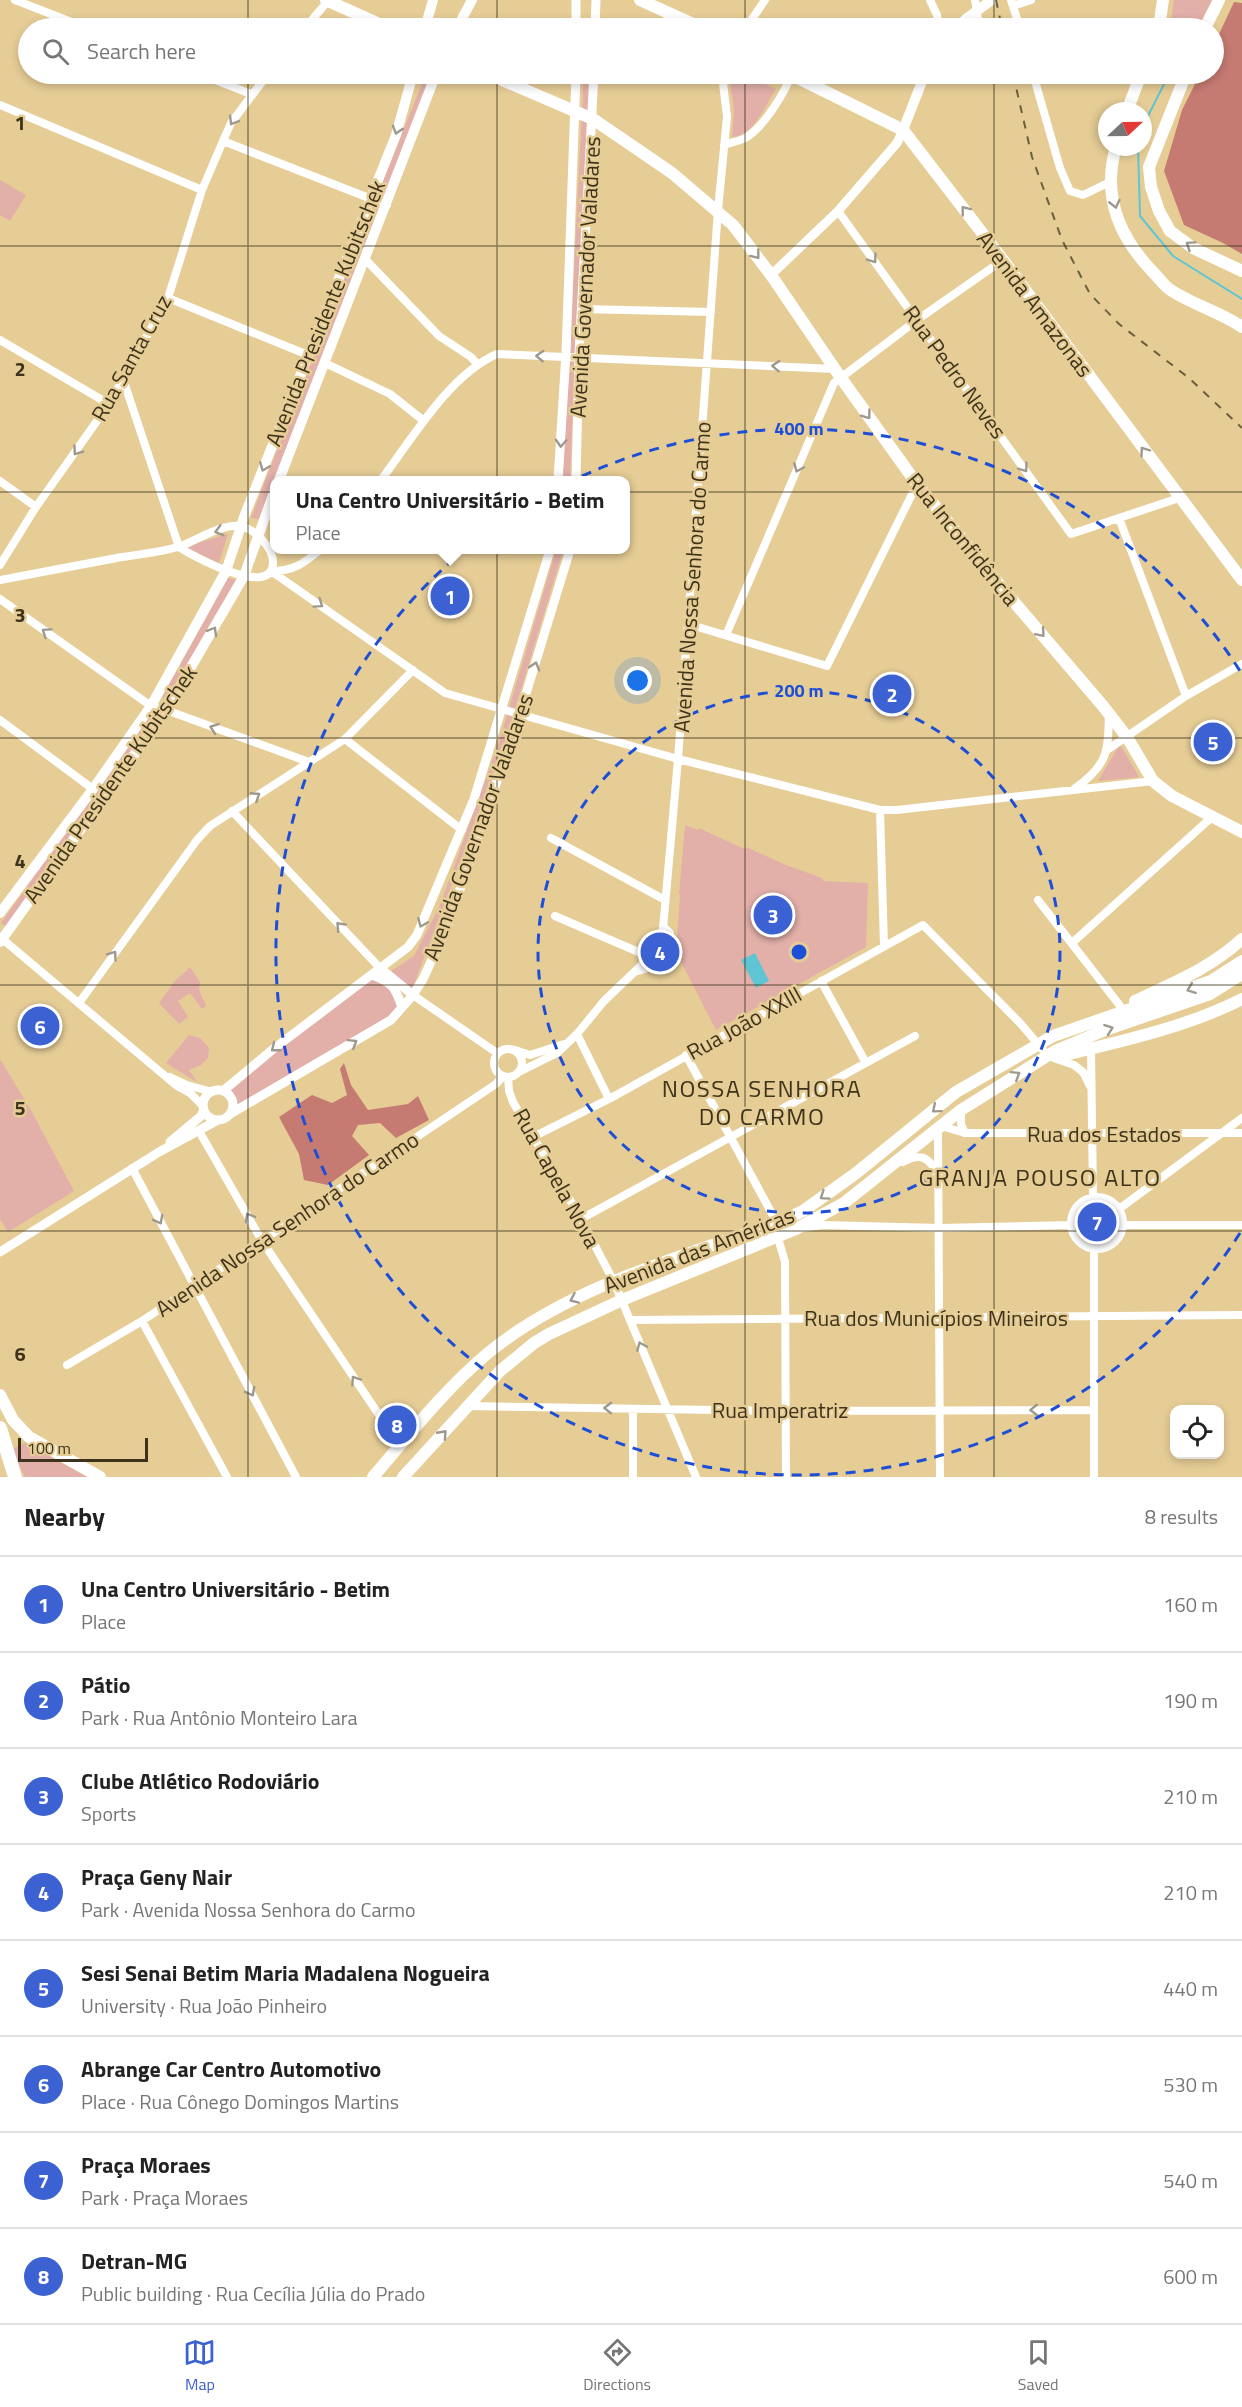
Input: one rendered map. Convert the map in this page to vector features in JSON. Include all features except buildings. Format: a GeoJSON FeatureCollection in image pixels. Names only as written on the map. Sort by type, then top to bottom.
{"type":"FeatureCollection","features":[{"type":"Feature","properties":{"kind":"highway"},"geometry":{"type":"LineString","coordinates":[[0,1428],[14,1477]]}},
{"type":"Feature","properties":{"kind":"highway"},"geometry":{"type":"LineString","coordinates":[[0,1451],[14,1477]]}},
{"type":"Feature","properties":{"kind":"main road"},"geometry":{"type":"LineString","coordinates":[[327,0],[366,18]]}},
{"type":"Feature","properties":{"kind":"main road"},"geometry":{"type":"LineString","coordinates":[[428,18],[433,0]]}},
{"type":"Feature","properties":{"kind":"main road"},"geometry":{"type":"LineString","coordinates":[[462,18],[472,0]]}},
{"type":"Feature","properties":{"kind":"main road"},"geometry":{"type":"LineString","coordinates":[[640,0],[680,18]]}},
{"type":"Feature","properties":{"kind":"main road"},"geometry":{"type":"LineString","coordinates":[[967,18],[992,0]]}},
{"type":"Feature","properties":{"kind":"main road"},"geometry":{"type":"LineString","coordinates":[[1160,18],[1163,0]]}},
{"type":"Feature","properties":{"kind":"main road"},"geometry":{"type":"LineString","coordinates":[[1210,18],[1219,0]]}},
{"type":"Feature","properties":{"kind":"main road","name":"Avenida Presidente Kubitschek"},"geometry":{"type":"LineString","coordinates":[[0,913],[93,789],[151,706],[226,571],[241,526],[396,135],[410,84]]}},
{"type":"Feature","properties":{"kind":"main road","name":"Avenida Presidente Kubitschek"},"geometry":{"type":"LineString","coordinates":[[281,476],[432,84]]}},
{"type":"Feature","properties":{"kind":"main road","name":"Rua Inconfidência"},"geometry":{"type":"LineString","coordinates":[[512,84],[593,119],[672,173],[733,225],[771,275],[917,484],[1109,713],[1127,737],[1153,781],[1172,796],[1242,832]]}},
{"type":"Feature","properties":{"kind":"main road","name":"Avenida Amazonas"},"geometry":{"type":"LineString","coordinates":[[810,84],[903,130],[1242,580]]}},
{"type":"Feature","properties":{"kind":"main road"},"geometry":{"type":"LineString","coordinates":[[903,130],[921,84]]}},
{"type":"Feature","properties":{"kind":"main road"},"geometry":{"type":"LineString","coordinates":[[1130,102],[1137,84]]}},
{"type":"Feature","properties":{"kind":"main road"},"geometry":{"type":"LineString","coordinates":[[1182,84],[1149,167],[1151,187],[1159,211],[1170,231],[1193,248],[1242,271]]}},
{"type":"Feature","properties":{"kind":"main road"},"geometry":{"type":"LineString","coordinates":[[1114,156],[1110,182],[1121,230],[1137,256],[1170,291],[1242,327]]}},
{"type":"Feature","properties":{"kind":"main road","name":"Avenida Presidente Kubitschek"},"geometry":{"type":"LineString","coordinates":[[1,939],[166,710],[244,576],[270,503]]}},
{"type":"Feature","properties":{"kind":"main road"},"geometry":{"type":"LineString","coordinates":[[1078,1027],[1196,973],[1226,954],[1242,939]]}},
{"type":"Feature","properties":{"kind":"main road","name":"Avenida das Américas"},"geometry":{"type":"LineString","coordinates":[[373,1477],[453,1386],[487,1353],[543,1314],[614,1282],[777,1223],[803,1211],[855,1174],[956,1092],[1038,1044],[1053,1036],[1211,981],[1242,961]]}},
{"type":"Feature","properties":{"kind":"main road","name":"Avenida das Américas"},"geometry":{"type":"LineString","coordinates":[[403,1477],[500,1371],[534,1343],[549,1334],[622,1300],[796,1230],[864,1190],[961,1110],[1051,1053],[1105,1030],[1210,994],[1242,974]]}},
{"type":"Feature","properties":{"kind":"main road"},"geometry":{"type":"LineString","coordinates":[[1051,1053],[1069,1054],[1091,1049],[1187,1021],[1242,999]]}},
{"type":"Feature","properties":{"kind":"main road"},"geometry":{"type":"LineString","coordinates":[[972,1083],[981,1097]]}},
{"type":"Feature","properties":{"kind":"main road"},"geometry":{"type":"LineString","coordinates":[[855,1174],[864,1190]]}},
{"type":"Feature","properties":{"kind":"main road"},"geometry":{"type":"LineString","coordinates":[[487,1353],[499,1357],[500,1371]]}},
{"type":"Feature","properties":{"kind":"main road"},"geometry":{"type":"LineString","coordinates":[[0,1395],[13,1420],[29,1437],[100,1477]]}},
{"type":"Feature","properties":{"kind":"street"},"geometry":{"type":"LineString","coordinates":[[15,0],[61,18]]}},
{"type":"Feature","properties":{"kind":"street"},"geometry":{"type":"LineString","coordinates":[[313,18],[327,0]]}},
{"type":"Feature","properties":{"kind":"street"},"geometry":{"type":"LineString","coordinates":[[576,0],[576,18]]}},
{"type":"Feature","properties":{"kind":"street"},"geometry":{"type":"LineString","coordinates":[[595,18],[596,0]]}},
{"type":"Feature","properties":{"kind":"street"},"geometry":{"type":"LineString","coordinates":[[753,18],[765,0]]}},
{"type":"Feature","properties":{"kind":"street"},"geometry":{"type":"LineString","coordinates":[[930,0],[937,18]]}},
{"type":"Feature","properties":{"kind":"street"},"geometry":{"type":"LineString","coordinates":[[975,0],[978,18]]}},
{"type":"Feature","properties":{"kind":"street"},"geometry":{"type":"LineString","coordinates":[[1017,18],[1012,3],[1031,0]]}},
{"type":"Feature","properties":{"kind":"street"},"geometry":{"type":"LineString","coordinates":[[226,84],[251,94]]}},
{"type":"Feature","properties":{"kind":"street","name":"Rua Santa Cruz"},"geometry":{"type":"LineString","coordinates":[[0,565],[36,507],[109,404],[168,298],[202,190],[231,123],[260,84]]}},
{"type":"Feature","properties":{"kind":"street","name":"Avenida Governador Valadares"},"geometry":{"type":"LineString","coordinates":[[558,476],[566,357],[576,84]]}},
{"type":"Feature","properties":{"kind":"street","name":"Avenida Governador Valadares"},"geometry":{"type":"LineString","coordinates":[[576,476],[579,358],[594,84]]}},
{"type":"Feature","properties":{"kind":"street","name":"Avenida Nossa Senhora do Carmo"},"geometry":{"type":"LineString","coordinates":[[518,1073],[557,1053],[577,1034],[604,1001],[650,957],[663,926],[727,117],[723,84]]}},
{"type":"Feature","properties":{"kind":"street"},"geometry":{"type":"LineString","coordinates":[[724,145],[746,138],[751,134],[777,101],[785,84]]}},
{"type":"Feature","properties":{"kind":"street"},"geometry":{"type":"LineString","coordinates":[[1036,84],[1060,168],[1070,191],[1083,195],[1110,182]]}},
{"type":"Feature","properties":{"kind":"street"},"geometry":{"type":"LineString","coordinates":[[0,105],[202,190]]}},
{"type":"Feature","properties":{"kind":"street"},"geometry":{"type":"LineString","coordinates":[[771,275],[838,211],[897,143],[903,130]]}},
{"type":"Feature","properties":{"kind":"street"},"geometry":{"type":"LineString","coordinates":[[223,141],[387,205]]}},
{"type":"Feature","properties":{"kind":"street","name":"Rua Pedro Neves"},"geometry":{"type":"LineString","coordinates":[[838,211],[1071,534],[1119,518]]}},
{"type":"Feature","properties":{"kind":"street"},"geometry":{"type":"LineString","coordinates":[[366,260],[439,336],[471,357],[478,365]]}},
{"type":"Feature","properties":{"kind":"street"},"geometry":{"type":"LineString","coordinates":[[726,635],[838,374],[1003,260]]}},
{"type":"Feature","properties":{"kind":"street"},"geometry":{"type":"LineString","coordinates":[[168,298],[308,355]]}},
{"type":"Feature","properties":{"kind":"street"},"geometry":{"type":"LineString","coordinates":[[582,309],[711,312]]}},
{"type":"Feature","properties":{"kind":"street"},"geometry":{"type":"LineString","coordinates":[[0,340],[109,404]]}},
{"type":"Feature","properties":{"kind":"street"},"geometry":{"type":"LineString","coordinates":[[384,476],[424,421],[452,388],[478,365],[497,354],[708,363],[838,374]]}},
{"type":"Feature","properties":{"kind":"street"},"geometry":{"type":"LineString","coordinates":[[326,363],[390,394],[424,421]]}},
{"type":"Feature","properties":{"kind":"street"},"geometry":{"type":"LineString","coordinates":[[123,379],[179,547],[226,571],[260,577],[271,571],[286,571],[301,566],[314,554]]}},
{"type":"Feature","properties":{"kind":"street"},"geometry":{"type":"LineString","coordinates":[[0,481],[36,507]]}},
{"type":"Feature","properties":{"kind":"street"},"geometry":{"type":"LineString","coordinates":[[688,624],[827,666],[917,484]]}},
{"type":"Feature","properties":{"kind":"street"},"geometry":{"type":"LineString","coordinates":[[1179,498],[1119,518],[1186,696]]}},
{"type":"Feature","properties":{"kind":"street"},"geometry":{"type":"LineString","coordinates":[[0,580],[179,547],[217,530],[241,526],[258,535],[270,552]]}},
{"type":"Feature","properties":{"kind":"street"},"geometry":{"type":"LineString","coordinates":[[271,554],[274,564],[271,571]]}},
{"type":"Feature","properties":{"kind":"street","name":"Avenida Governador Valadares"},"geometry":{"type":"LineString","coordinates":[[223,1091],[272,1050],[408,947],[417,935],[462,830],[548,554]]}},
{"type":"Feature","properties":{"kind":"street","name":"Avenida Governador Valadares"},"geometry":{"type":"LineString","coordinates":[[230,1114],[391,1020],[413,995],[447,927],[520,714],[568,554]]}},
{"type":"Feature","properties":{"kind":"street"},"geometry":{"type":"LineString","coordinates":[[271,571],[445,693],[678,759],[880,810],[1153,781]]}},
{"type":"Feature","properties":{"kind":"street"},"geometry":{"type":"LineString","coordinates":[[0,600],[151,706],[309,762]]}},
{"type":"Feature","properties":{"kind":"street"},"geometry":{"type":"LineString","coordinates":[[1107,750],[1186,696],[1242,664]]}},
{"type":"Feature","properties":{"kind":"street"},"geometry":{"type":"LineString","coordinates":[[79,1003],[197,840],[210,826],[345,739],[413,670]]}},
{"type":"Feature","properties":{"kind":"street"},"geometry":{"type":"LineString","coordinates":[[1072,789],[1093,776],[1102,763],[1107,750],[1109,713]]}},
{"type":"Feature","properties":{"kind":"street"},"geometry":{"type":"LineString","coordinates":[[0,720],[93,789]]}},
{"type":"Feature","properties":{"kind":"street"},"geometry":{"type":"LineString","coordinates":[[345,739],[462,830]]}},
{"type":"Feature","properties":{"kind":"street"},"geometry":{"type":"LineString","coordinates":[[880,810],[884,946]]}},
{"type":"Feature","properties":{"kind":"street"},"geometry":{"type":"LineString","coordinates":[[232,811],[376,971],[395,988],[402,1007]]}},
{"type":"Feature","properties":{"kind":"street"},"geometry":{"type":"LineString","coordinates":[[1072,943],[1212,817]]}},
{"type":"Feature","properties":{"kind":"street"},"geometry":{"type":"LineString","coordinates":[[551,838],[665,900]]}},
{"type":"Feature","properties":{"kind":"street"},"geometry":{"type":"LineString","coordinates":[[1038,900],[1121,1007]]}},
{"type":"Feature","properties":{"kind":"street"},"geometry":{"type":"LineString","coordinates":[[555,916],[650,957]]}},
{"type":"Feature","properties":{"kind":"street","name":"Rua João XXIII"},"geometry":{"type":"LineString","coordinates":[[533,1137],[609,1099],[923,925],[1038,1044]]}},
{"type":"Feature","properties":{"kind":"street"},"geometry":{"type":"LineString","coordinates":[[636,971],[650,969],[664,959],[671,945],[670,933],[663,926]]}},
{"type":"Feature","properties":{"kind":"street"},"geometry":{"type":"LineString","coordinates":[[1,939],[164,1073],[204,1108],[211,1118],[218,1120]]}},
{"type":"Feature","properties":{"kind":"street"},"geometry":{"type":"LineString","coordinates":[[376,971],[497,1053]]}},
{"type":"Feature","properties":{"kind":"street"},"geometry":{"type":"LineString","coordinates":[[821,981],[866,1063]]}},
{"type":"Feature","properties":{"kind":"street"},"geometry":{"type":"LineString","coordinates":[[577,1034],[609,1099]]}},
{"type":"Feature","properties":{"kind":"street"},"geometry":{"type":"LineString","coordinates":[[581,1219],[915,1036]]}},
{"type":"Feature","properties":{"kind":"street","name":"Avenida Nossa Senhora do Carmo"},"geometry":{"type":"LineString","coordinates":[[515,1050],[530,1055],[565,1044]]}},
{"type":"Feature","properties":{"kind":"street"},"geometry":{"type":"LineString","coordinates":[[1038,1044],[1083,1072],[1090,1086]]}},
{"type":"Feature","properties":{"kind":"street"},"geometry":{"type":"LineString","coordinates":[[506,1048],[515,1050],[522,1061],[518,1073],[506,1076],[494,1066],[497,1053],[506,1048]]}},
{"type":"Feature","properties":{"kind":"street"},"geometry":{"type":"LineString","coordinates":[[1091,1049],[1093,1197]]}},
{"type":"Feature","properties":{"kind":"street"},"geometry":{"type":"LineString","coordinates":[[687,1055],[777,1223]]}},
{"type":"Feature","properties":{"kind":"street"},"geometry":{"type":"LineString","coordinates":[[0,1252],[132,1168],[230,1114],[233,1103],[230,1096],[223,1091],[212,1092],[187,1085],[164,1073]]}},
{"type":"Feature","properties":{"kind":"street","name":"Avenida Nossa Senhora do Carmo"},"geometry":{"type":"LineString","coordinates":[[67,1365],[142,1321],[506,1076]]}},
{"type":"Feature","properties":{"kind":"street","name":"Rua Capela Nova"},"geometry":{"type":"LineString","coordinates":[[506,1076],[509,1091],[533,1137],[581,1219],[614,1282],[696,1477]]}},
{"type":"Feature","properties":{"kind":"street"},"geometry":{"type":"LineString","coordinates":[[159,1152],[201,1116],[205,1097],[212,1092]]}},
{"type":"Feature","properties":{"kind":"street"},"geometry":{"type":"LineString","coordinates":[[961,1110],[961,1124],[965,1134]]}},
{"type":"Feature","properties":{"kind":"street"},"geometry":{"type":"LineString","coordinates":[[1119,1209],[1242,1118]]}},
{"type":"Feature","properties":{"kind":"street"},"geometry":{"type":"LineString","coordinates":[[939,1127],[940,1477]]}},
{"type":"Feature","properties":{"kind":"street","name":"Rua dos Estados"},"geometry":{"type":"LineString","coordinates":[[939,1127],[965,1134],[1242,1133]]}},
{"type":"Feature","properties":{"kind":"street"},"geometry":{"type":"LineString","coordinates":[[199,1131],[262,1241],[400,1446]]}},
{"type":"Feature","properties":{"kind":"street"},"geometry":{"type":"LineString","coordinates":[[891,1167],[915,1155],[932,1163],[939,1178]]}},
{"type":"Feature","properties":{"kind":"street"},"geometry":{"type":"LineString","coordinates":[[132,1168],[296,1477]]}},
{"type":"Feature","properties":{"kind":"street"},"geometry":{"type":"LineString","coordinates":[[1093,1197],[1108,1199],[1119,1209],[1124,1225],[1122,1234],[1110,1246],[1094,1250],[1078,1241],[1073,1234],[1071,1225],[1074,1210],[1086,1199],[1093,1197]]}},
{"type":"Feature","properties":{"kind":"street"},"geometry":{"type":"LineString","coordinates":[[841,1226],[836,1221],[836,1214],[844,1203]]}},
{"type":"Feature","properties":{"kind":"street"},"geometry":{"type":"LineString","coordinates":[[796,1230],[822,1225],[940,1228],[1071,1225]]}},
{"type":"Feature","properties":{"kind":"street"},"geometry":{"type":"LineString","coordinates":[[1124,1225],[1242,1225]]}},
{"type":"Feature","properties":{"kind":"street"},"geometry":{"type":"LineString","coordinates":[[778,1238],[785,1262],[786,1477]]}},
{"type":"Feature","properties":{"kind":"street"},"geometry":{"type":"LineString","coordinates":[[1094,1250],[1094,1477]]}},
{"type":"Feature","properties":{"kind":"street","name":"Rua dos Municípios Mineiros"},"geometry":{"type":"LineString","coordinates":[[630,1320],[1242,1316]]}},
{"type":"Feature","properties":{"kind":"street"},"geometry":{"type":"LineString","coordinates":[[142,1321],[227,1477]]}},
{"type":"Feature","properties":{"kind":"street","name":"Rua Imperatriz"},"geometry":{"type":"LineString","coordinates":[[467,1406],[787,1411],[1093,1410]]}},
{"type":"Feature","properties":{"kind":"street"},"geometry":{"type":"LineString","coordinates":[[633,1409],[633,1477]]}},
{"type":"Feature","properties":{"kind":"shaded area"},"geometry":{"type":"Polygon","coordinates":[[[1174,0],[1212,0],[1203,18],[1171,18],[1174,0]]]}},
{"type":"Feature","properties":{"kind":"shaded area"},"geometry":{"type":"Polygon","coordinates":[[[1234,2],[1242,3],[1242,254],[1184,225],[1164,171],[1182,110],[1195,84],[1224,84],[1224,24],[1234,2]]]}},
{"type":"Feature","properties":{"kind":"shaded area"},"geometry":{"type":"Polygon","coordinates":[[[422,84],[428,84],[384,199],[377,195],[422,84]]]}},
{"type":"Feature","properties":{"kind":"shaded area"},"geometry":{"type":"Polygon","coordinates":[[[582,84],[589,84],[570,476],[563,476],[582,84]]]}},
{"type":"Feature","properties":{"kind":"shaded area"},"geometry":{"type":"Polygon","coordinates":[[[730,84],[765,84],[776,89],[753,126],[740,135],[732,137],[734,110],[730,84]]]}},
{"type":"Feature","properties":{"kind":"shaded area"},"geometry":{"type":"Polygon","coordinates":[[[0,180],[26,195],[10,221],[0,215],[0,180]]]}},
{"type":"Feature","properties":{"kind":"shaded area"},"geometry":{"type":"Polygon","coordinates":[[[370,207],[380,210],[277,476],[270,476],[270,493],[260,519],[251,518],[370,207]]]}},
{"type":"Feature","properties":{"kind":"shaded area"},"geometry":{"type":"Polygon","coordinates":[[[228,534],[219,563],[185,547],[228,534]]]}},
{"type":"Feature","properties":{"kind":"shaded area"},"geometry":{"type":"Polygon","coordinates":[[[555,554],[562,554],[505,742],[412,990],[391,971],[414,956],[440,905],[498,745],[555,554]]]}},
{"type":"Feature","properties":{"kind":"shaded area"},"geometry":{"type":"Polygon","coordinates":[[[228,578],[237,580],[168,700],[162,697],[228,578]]]}},
{"type":"Feature","properties":{"kind":"shaded area"},"geometry":{"type":"Polygon","coordinates":[[[153,711],[159,715],[11,929],[1,923],[153,711]]]}},
{"type":"Feature","properties":{"kind":"shaded area"},"geometry":{"type":"Polygon","coordinates":[[[1120,744],[1139,777],[1098,781],[1120,744]]]}},
{"type":"Feature","properties":{"kind":"shaded area"},"geometry":{"type":"Polygon","coordinates":[[[685,825],[698,830],[699,828],[745,849],[746,847],[822,878],[823,881],[868,883],[866,947],[716,1030],[676,952],[685,825]]]}},
{"type":"Feature","properties":{"kind":"shaded area"},"geometry":{"type":"Polygon","coordinates":[[[190,967],[200,982],[199,990],[206,1006],[202,1009],[190,993],[178,1001],[188,1017],[179,1024],[159,1003],[175,981],[190,967]]]}},
{"type":"Feature","properties":{"kind":"shaded area"},"geometry":{"type":"Polygon","coordinates":[[[373,976],[391,986],[398,1008],[394,1015],[236,1108],[236,1101],[229,1089],[373,976]]]}},
{"type":"Feature","properties":{"kind":"shaded area"},"geometry":{"type":"Polygon","coordinates":[[[189,1035],[200,1038],[209,1048],[208,1058],[201,1065],[189,1070],[197,1082],[166,1063],[189,1035]]]}},
{"type":"Feature","properties":{"kind":"shaded area"},"geometry":{"type":"Polygon","coordinates":[[[0,1059],[32,1112],[74,1191],[8,1232],[0,1219],[0,1059]]]}},
{"type":"Feature","properties":{"kind":"shaded area"},"geometry":{"type":"Polygon","coordinates":[[[344,1063],[351,1085],[368,1110],[408,1104],[418,1096],[429,1120],[396,1138],[380,1123],[358,1125],[352,1136],[369,1155],[328,1185],[304,1180],[299,1154],[279,1117],[312,1095],[332,1103],[347,1095],[340,1069],[344,1063]]]}},
{"type":"Feature","properties":{"kind":"shaded area"},"geometry":{"type":"Polygon","coordinates":[[[1097,1201],[1106,1202],[1113,1208],[1119,1215],[1119,1233],[1113,1240],[1106,1246],[1097,1247],[1088,1246],[1081,1240],[1075,1233],[1074,1224],[1075,1215],[1081,1208],[1088,1202],[1097,1201]]]}},
{"type":"Feature","properties":{"kind":"shaded area"},"geometry":{"type":"Polygon","coordinates":[[[26,1443],[87,1477],[25,1477],[11,1449],[26,1443]]]}},
{"type":"Feature","properties":{"kind":"water"},"geometry":{"type":"Polygon","coordinates":[[[755,953],[769,981],[756,988],[741,960],[755,953]]]}},
{"type":"Feature","properties":{"kind":"waterway"},"geometry":{"type":"LineString","coordinates":[[1152,108],[1164,84]]}},
{"type":"Feature","properties":{"kind":"waterway"},"geometry":{"type":"LineString","coordinates":[[1138,156],[1140,216],[1173,256],[1242,299]]}},
{"type":"Feature","properties":{"kind":"railway"},"geometry":{"type":"LineString","coordinates":[[996,0],[1000,18]]}},
{"type":"Feature","properties":{"kind":"railway"},"geometry":{"type":"LineString","coordinates":[[1015,84],[1032,157],[1062,240],[1090,294],[1119,324],[1189,378],[1242,428]]}},
{"type":"Feature","properties":{"kind":"place","name":"Una Centro Universitário - Betim"},"geometry":{"type":"Point","coordinates":[450,596]}},
{"type":"Feature","properties":{"kind":"place","name":"Pátio"},"geometry":{"type":"Point","coordinates":[892,694]}},
{"type":"Feature","properties":{"kind":"place","name":"Sesi Senai Betim Maria Madalena Nogueira"},"geometry":{"type":"Point","coordinates":[1213,742]}},
{"type":"Feature","properties":{"kind":"place","name":"Clube Atlético Rodoviário"},"geometry":{"type":"Point","coordinates":[773,915]}},
{"type":"Feature","properties":{"kind":"place","name":"Praça Geny Nair"},"geometry":{"type":"Point","coordinates":[660,952]}},
{"type":"Feature","properties":{"kind":"place","name":"Abrange Car Centro Automotivo"},"geometry":{"type":"Point","coordinates":[40,1026]}},
{"type":"Feature","properties":{"kind":"place","name":"Praça Moraes"},"geometry":{"type":"Point","coordinates":[1097,1222]}},
{"type":"Feature","properties":{"kind":"place","name":"Detran-MG"},"geometry":{"type":"Point","coordinates":[397,1425]}},
{"type":"Feature","properties":{"kind":"district","name":"NOSSA SENHORA DO CARMO"},"geometry":{"type":"Point","coordinates":[762,1103]}},
{"type":"Feature","properties":{"kind":"district","name":"GRANJA POUSO ALTO"},"geometry":{"type":"Point","coordinates":[1040,1178]}}]}
